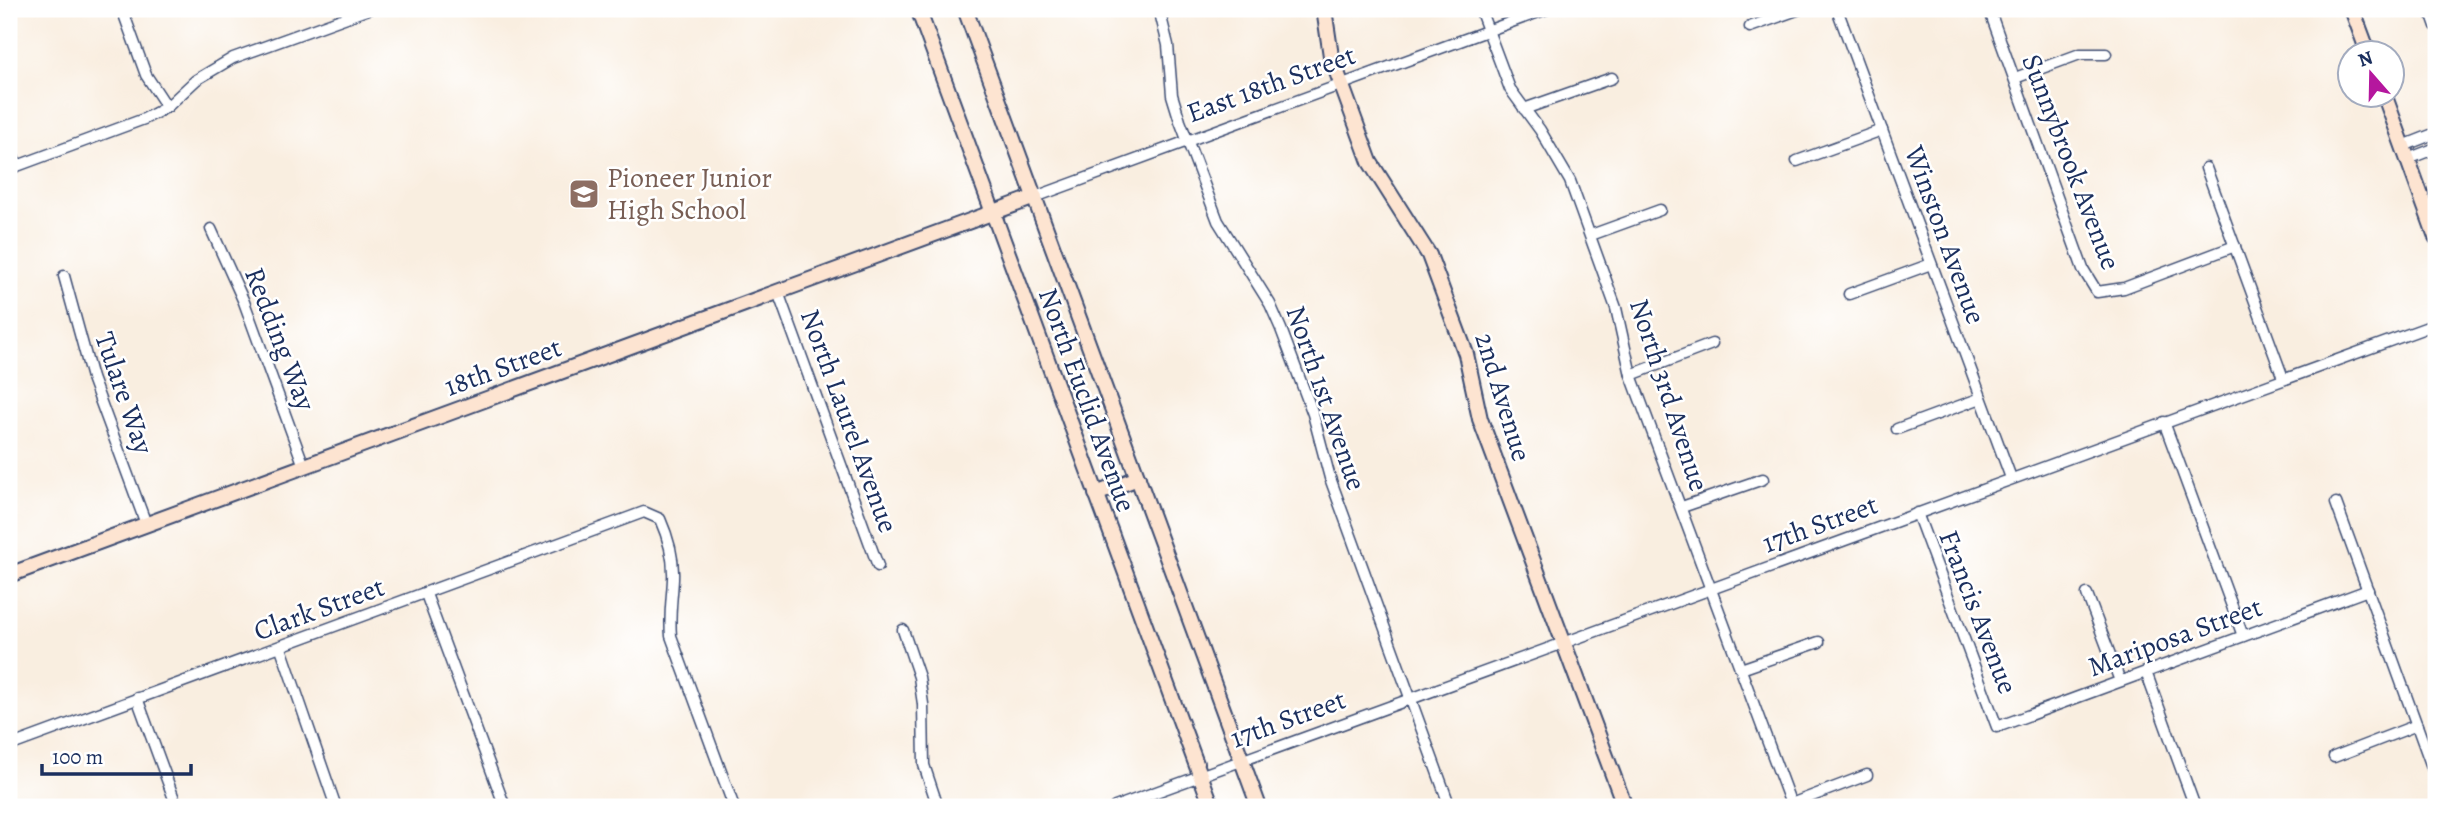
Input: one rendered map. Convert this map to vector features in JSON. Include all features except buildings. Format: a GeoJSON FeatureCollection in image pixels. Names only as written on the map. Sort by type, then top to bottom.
{"type":"FeatureCollection","features":[{"type":"Feature","properties":{"kind":"main road","name":"North Euclid Avenue"},"geometry":{"type":"LineString","coordinates":[[918,9],[1212,807]]}},
{"type":"Feature","properties":{"kind":"main road","name":"North Euclid Avenue"},"geometry":{"type":"LineString","coordinates":[[965,9],[1259,807]]}},
{"type":"Feature","properties":{"kind":"main road","name":"2nd Avenue"},"geometry":{"type":"LineString","coordinates":[[1324,9],[1331,56],[1370,162],[1429,255],[1465,354],[1480,419],[1625,807]]}},
{"type":"Feature","properties":{"kind":"main road"},"geometry":{"type":"LineString","coordinates":[[2352,9],[2363,38]]}},
{"type":"Feature","properties":{"kind":"main road"},"geometry":{"type":"LineString","coordinates":[[2389,108],[2436,237]]}},
{"type":"Feature","properties":{"kind":"main road","name":"East 18th Street"},"geometry":{"type":"LineString","coordinates":[[1013,205],[1035,197]]}},
{"type":"Feature","properties":{"kind":"main road","name":"18th Street"},"geometry":{"type":"LineString","coordinates":[[9,575],[1013,205]]}},
{"type":"Feature","properties":{"kind":"main road"},"geometry":{"type":"LineString","coordinates":[[1096,494],[1138,478]]}},
{"type":"Feature","properties":{"kind":"street"},"geometry":{"type":"LineString","coordinates":[[122,9],[146,75],[167,107]]}},
{"type":"Feature","properties":{"kind":"street"},"geometry":{"type":"LineString","coordinates":[[9,145],[13,168],[144,120],[167,107],[196,80],[233,58],[369,9]]}},
{"type":"Feature","properties":{"kind":"street","name":"North 1st Avenue"},"geometry":{"type":"LineString","coordinates":[[1159,9],[1168,45],[1172,95],[1187,141],[1218,221],[1270,304],[1281,329],[1313,414],[1330,478],[1450,807]]}},
{"type":"Feature","properties":{"kind":"street","name":"North 3rd Avenue"},"geometry":{"type":"LineString","coordinates":[[1480,9],[1510,89],[1540,131],[1570,181],[1616,308],[1631,374],[1791,806]]}},
{"type":"Feature","properties":{"kind":"street","name":"East 18th Street"},"geometry":{"type":"LineString","coordinates":[[1035,197],[1547,9]]}},
{"type":"Feature","properties":{"kind":"street"},"geometry":{"type":"LineString","coordinates":[[1750,27],[1800,9]]}},
{"type":"Feature","properties":{"kind":"street","name":"Winston Avenue"},"geometry":{"type":"LineString","coordinates":[[1837,9],[2011,478]]}},
{"type":"Feature","properties":{"kind":"street","name":"Sunnybrook Avenue"},"geometry":{"type":"LineString","coordinates":[[1989,9],[2083,269],[2097,292],[2124,288],[2235,246]]}},
{"type":"Feature","properties":{"kind":"street"},"geometry":{"type":"LineString","coordinates":[[2430,9],[2436,26]]}},
{"type":"Feature","properties":{"kind":"street"},"geometry":{"type":"LineString","coordinates":[[2015,78],[2080,54],[2106,54]]}},
{"type":"Feature","properties":{"kind":"street"},"geometry":{"type":"LineString","coordinates":[[1524,110],[1612,78]]}},
{"type":"Feature","properties":{"kind":"street"},"geometry":{"type":"LineString","coordinates":[[1797,161],[1882,130]]}},
{"type":"Feature","properties":{"kind":"street"},"geometry":{"type":"LineString","coordinates":[[2405,152],[2436,133]]}},
{"type":"Feature","properties":{"kind":"street"},"geometry":{"type":"LineString","coordinates":[[2405,152],[2436,148]]}},
{"type":"Feature","properties":{"kind":"street"},"geometry":{"type":"LineString","coordinates":[[2206,168],[2283,378]]}},
{"type":"Feature","properties":{"kind":"street"},"geometry":{"type":"LineString","coordinates":[[1591,235],[1660,210]]}},
{"type":"Feature","properties":{"kind":"street","name":"Redding Way"},"geometry":{"type":"LineString","coordinates":[[211,229],[244,302],[304,466]]}},
{"type":"Feature","properties":{"kind":"street"},"geometry":{"type":"LineString","coordinates":[[1849,294],[1931,264]]}},
{"type":"Feature","properties":{"kind":"street","name":"Tulare Way"},"geometry":{"type":"LineString","coordinates":[[64,276],[92,378],[146,524]]}},
{"type":"Feature","properties":{"kind":"street","name":"North Laurel Avenue"},"geometry":{"type":"LineString","coordinates":[[778,292],[878,566]]}},
{"type":"Feature","properties":{"kind":"street","name":"17th Street"},"geometry":{"type":"LineString","coordinates":[[1115,807],[2436,324]]}},
{"type":"Feature","properties":{"kind":"street"},"geometry":{"type":"LineString","coordinates":[[1631,374],[1712,344]]}},
{"type":"Feature","properties":{"kind":"street"},"geometry":{"type":"LineString","coordinates":[[1897,429],[1981,398]]}},
{"type":"Feature","properties":{"kind":"street"},"geometry":{"type":"LineString","coordinates":[[2164,422],[2243,636]]}},
{"type":"Feature","properties":{"kind":"street"},"geometry":{"type":"LineString","coordinates":[[1682,507],[1763,479]]}},
{"type":"Feature","properties":{"kind":"street"},"geometry":{"type":"LineString","coordinates":[[2336,503],[2436,778]]}},
{"type":"Feature","properties":{"kind":"street","name":"Clark Street"},"geometry":{"type":"LineString","coordinates":[[9,746],[644,512],[660,519],[664,529],[673,577],[668,613],[671,636],[734,807]]}},
{"type":"Feature","properties":{"kind":"street","name":"Francis Avenue"},"geometry":{"type":"LineString","coordinates":[[1917,513],[1997,727]]}},
{"type":"Feature","properties":{"kind":"street","name":"Mariposa Street"},"geometry":{"type":"LineString","coordinates":[[1997,727],[2368,590]]}},
{"type":"Feature","properties":{"kind":"street"},"geometry":{"type":"LineString","coordinates":[[426,594],[505,807]]}},
{"type":"Feature","properties":{"kind":"street"},"geometry":{"type":"LineString","coordinates":[[2087,594],[2120,681]]}},
{"type":"Feature","properties":{"kind":"street"},"geometry":{"type":"LineString","coordinates":[[902,630],[919,677],[923,704],[924,765],[938,807]]}},
{"type":"Feature","properties":{"kind":"street"},"geometry":{"type":"LineString","coordinates":[[1741,670],[1819,642]]}},
{"type":"Feature","properties":{"kind":"street"},"geometry":{"type":"LineString","coordinates":[[281,648],[337,807]]}},
{"type":"Feature","properties":{"kind":"street"},"geometry":{"type":"LineString","coordinates":[[2146,672],[2195,807]]}},
{"type":"Feature","properties":{"kind":"street"},"geometry":{"type":"LineString","coordinates":[[137,698],[177,807]]}},
{"type":"Feature","properties":{"kind":"street"},"geometry":{"type":"LineString","coordinates":[[2334,757],[2417,725]]}},
{"type":"Feature","properties":{"kind":"street"},"geometry":{"type":"LineString","coordinates":[[1791,806],[1867,775]]}},
{"type":"Feature","properties":{"kind":"place","name":"Pioneer Junior High School"},"geometry":{"type":"Point","coordinates":[584,194]}}]}
